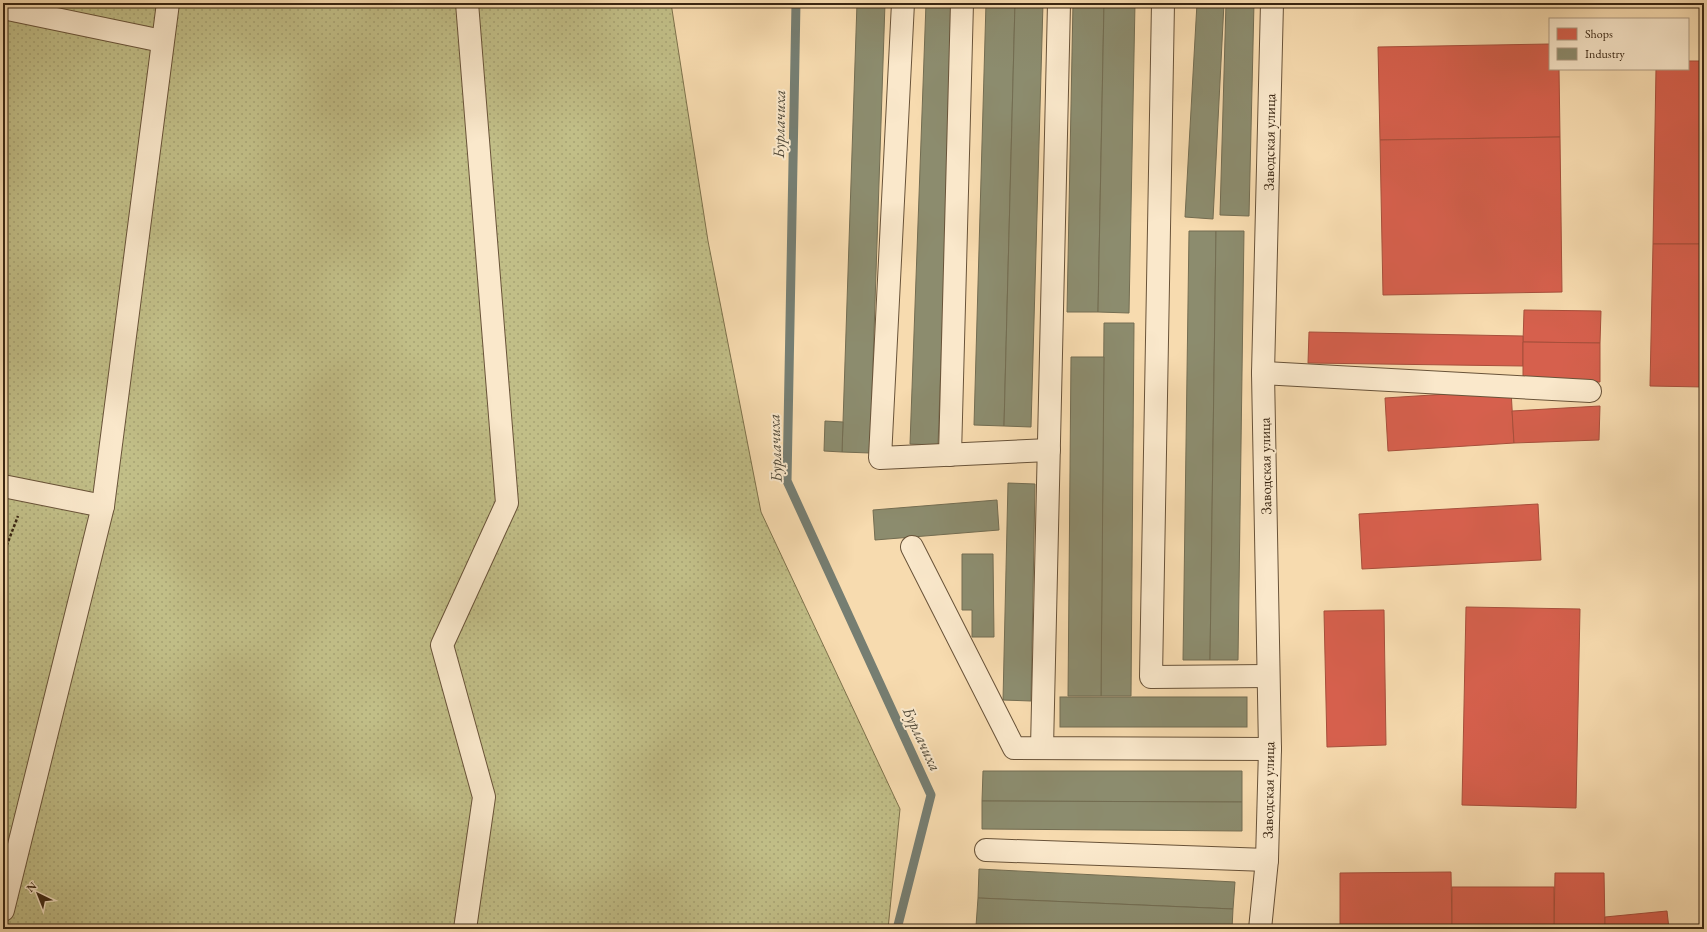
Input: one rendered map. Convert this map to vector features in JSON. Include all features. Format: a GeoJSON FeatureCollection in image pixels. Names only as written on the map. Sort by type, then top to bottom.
{"type":"FeatureCollection","features":[{"type":"Feature","properties":{"kind":"street"},"geometry":{"type":"LineString","coordinates":[[3,910],[103,506],[168,3]]}},
{"type":"Feature","properties":{"kind":"street"},"geometry":{"type":"LineString","coordinates":[[465,929],[484,797],[442,645],[507,503],[467,3]]}},
{"type":"Feature","properties":{"kind":"street"},"geometry":{"type":"LineString","coordinates":[[903,3],[880,458],[1049,450]]}},
{"type":"Feature","properties":{"kind":"street"},"geometry":{"type":"LineString","coordinates":[[950,455],[962,3]]}},
{"type":"Feature","properties":{"kind":"street"},"geometry":{"type":"LineString","coordinates":[[1042,748],[1060,3]]}},
{"type":"Feature","properties":{"kind":"street"},"geometry":{"type":"LineString","coordinates":[[1163,3],[1151,677],[1268,676]]}},
{"type":"Feature","properties":{"kind":"street","name":"Заводская улица"},"geometry":{"type":"LineString","coordinates":[[1260,929],[1267,860],[1270,749],[1263,373],[1272,3]]}},
{"type":"Feature","properties":{"kind":"street"},"geometry":{"type":"LineString","coordinates":[[3,8],[162,41]]}},
{"type":"Feature","properties":{"kind":"street"},"geometry":{"type":"LineString","coordinates":[[1263,373],[1590,392]]}},
{"type":"Feature","properties":{"kind":"street"},"geometry":{"type":"LineString","coordinates":[[3,486],[103,506]]}},
{"type":"Feature","properties":{"kind":"street"},"geometry":{"type":"LineString","coordinates":[[912,547],[1014,748],[1270,749]]}},
{"type":"Feature","properties":{"kind":"street"},"geometry":{"type":"LineString","coordinates":[[986,850],[1267,860]]}},
{"type":"Feature","properties":{"kind":"path"},"geometry":{"type":"LineString","coordinates":[[3,555],[27,491]]}},
{"type":"Feature","properties":{"kind":"shaded area"},"geometry":{"type":"Polygon","coordinates":[[[3,3],[671,3],[708,241],[761,512],[900,809],[888,929],[3,929],[3,3]]]}},
{"type":"Feature","properties":{"kind":"building: Shops"},"geometry":{"type":"Polygon","coordinates":[[[1549,44],[1549,70],[1559,70],[1560,137],[1380,140],[1378,47],[1549,44]]]}},
{"type":"Feature","properties":{"kind":"building: Shops"},"geometry":{"type":"Polygon","coordinates":[[[1689,61],[1704,61],[1704,244],[1653,244],[1656,70],[1689,70],[1689,61]]]}},
{"type":"Feature","properties":{"kind":"building: Shops"},"geometry":{"type":"Polygon","coordinates":[[[1560,137],[1562,292],[1383,295],[1380,140],[1560,137]]]}},
{"type":"Feature","properties":{"kind":"building: Shops"},"geometry":{"type":"Polygon","coordinates":[[[1653,244],[1704,244],[1704,387],[1650,386],[1653,244]]]}},
{"type":"Feature","properties":{"kind":"building: Shops"},"geometry":{"type":"Polygon","coordinates":[[[1524,310],[1601,311],[1600,343],[1523,342],[1524,310]]]}},
{"type":"Feature","properties":{"kind":"building: Shops"},"geometry":{"type":"Polygon","coordinates":[[[1309,332],[1523,336],[1523,366],[1308,363],[1309,332]]]}},
{"type":"Feature","properties":{"kind":"building: Shops"},"geometry":{"type":"Polygon","coordinates":[[[1523,342],[1600,343],[1600,382],[1523,381],[1523,342]]]}},
{"type":"Feature","properties":{"kind":"building: Shops"},"geometry":{"type":"Polygon","coordinates":[[[1511,390],[1514,443],[1388,451],[1385,398],[1511,390]]]}},
{"type":"Feature","properties":{"kind":"building: Shops"},"geometry":{"type":"Polygon","coordinates":[[[1600,406],[1599,440],[1514,443],[1512,411],[1600,406]]]}},
{"type":"Feature","properties":{"kind":"building: Shops"},"geometry":{"type":"Polygon","coordinates":[[[1538,504],[1541,560],[1362,569],[1359,514],[1538,504]]]}},
{"type":"Feature","properties":{"kind":"building: Shops"},"geometry":{"type":"Polygon","coordinates":[[[1466,607],[1580,609],[1576,808],[1462,805],[1466,607]]]}},
{"type":"Feature","properties":{"kind":"building: Shops"},"geometry":{"type":"Polygon","coordinates":[[[1384,610],[1386,745],[1327,747],[1324,611],[1384,610]]]}},
{"type":"Feature","properties":{"kind":"building: Shops"},"geometry":{"type":"Polygon","coordinates":[[[1451,872],[1452,929],[1340,929],[1340,873],[1451,872]]]}},
{"type":"Feature","properties":{"kind":"building: Shops"},"geometry":{"type":"Polygon","coordinates":[[[1555,873],[1604,873],[1605,929],[1554,929],[1555,873]]]}},
{"type":"Feature","properties":{"kind":"building: Shops"},"geometry":{"type":"Polygon","coordinates":[[[1452,887],[1554,887],[1554,929],[1452,929],[1452,887]]]}},
{"type":"Feature","properties":{"kind":"building: Shops"},"geometry":{"type":"Polygon","coordinates":[[[1667,911],[1669,929],[1605,929],[1605,917],[1667,911]]]}},
{"type":"Feature","properties":{"kind":"building: Industry"},"geometry":{"type":"Polygon","coordinates":[[[857,3],[885,3],[870,453],[842,452],[857,3]]]}},
{"type":"Feature","properties":{"kind":"building: Industry"},"geometry":{"type":"Polygon","coordinates":[[[926,3],[954,3],[938,445],[910,444],[926,3]]]}},
{"type":"Feature","properties":{"kind":"building: Industry"},"geometry":{"type":"Polygon","coordinates":[[[986,3],[1015,3],[1004,426],[974,425],[986,3]]]}},
{"type":"Feature","properties":{"kind":"building: Industry"},"geometry":{"type":"Polygon","coordinates":[[[1015,3],[1043,3],[1031,427],[1004,426],[1015,3]]]}},
{"type":"Feature","properties":{"kind":"building: Industry"},"geometry":{"type":"Polygon","coordinates":[[[1073,3],[1104,3],[1098,312],[1067,312],[1073,3]]]}},
{"type":"Feature","properties":{"kind":"building: Industry"},"geometry":{"type":"Polygon","coordinates":[[[1104,3],[1135,3],[1129,313],[1098,312],[1104,3]]]}},
{"type":"Feature","properties":{"kind":"building: Industry"},"geometry":{"type":"Polygon","coordinates":[[[1197,3],[1224,3],[1213,219],[1185,217],[1197,3]]]}},
{"type":"Feature","properties":{"kind":"building: Industry"},"geometry":{"type":"Polygon","coordinates":[[[1226,3],[1254,3],[1249,216],[1220,215],[1226,3]]]}},
{"type":"Feature","properties":{"kind":"building: Industry"},"geometry":{"type":"Polygon","coordinates":[[[1189,231],[1216,231],[1210,660],[1183,660],[1189,231]]]}},
{"type":"Feature","properties":{"kind":"building: Industry"},"geometry":{"type":"Polygon","coordinates":[[[1216,231],[1244,231],[1238,660],[1210,660],[1216,231]]]}},
{"type":"Feature","properties":{"kind":"building: Industry"},"geometry":{"type":"Polygon","coordinates":[[[1104,323],[1134,323],[1131,696],[1101,696],[1104,323]]]}},
{"type":"Feature","properties":{"kind":"building: Industry"},"geometry":{"type":"Polygon","coordinates":[[[1071,357],[1104,357],[1101,696],[1068,696],[1071,357]]]}},
{"type":"Feature","properties":{"kind":"building: Industry"},"geometry":{"type":"Polygon","coordinates":[[[825,421],[843,422],[842,452],[824,451],[825,421]]]}},
{"type":"Feature","properties":{"kind":"building: Industry"},"geometry":{"type":"Polygon","coordinates":[[[1008,483],[1035,484],[1031,701],[1003,700],[1008,483]]]}},
{"type":"Feature","properties":{"kind":"building: Industry"},"geometry":{"type":"Polygon","coordinates":[[[997,500],[999,530],[875,540],[873,510],[997,500]]]}},
{"type":"Feature","properties":{"kind":"building: Industry"},"geometry":{"type":"Polygon","coordinates":[[[962,554],[993,554],[994,637],[972,637],[972,610],[962,610],[962,554]]]}},
{"type":"Feature","properties":{"kind":"building: Industry"},"geometry":{"type":"Polygon","coordinates":[[[1060,697],[1247,697],[1247,727],[1060,727],[1060,697]]]}},
{"type":"Feature","properties":{"kind":"building: Industry"},"geometry":{"type":"Polygon","coordinates":[[[983,771],[1242,771],[1242,802],[982,801],[983,771]]]}},
{"type":"Feature","properties":{"kind":"building: Industry"},"geometry":{"type":"Polygon","coordinates":[[[982,801],[1242,802],[1242,831],[982,829],[982,801]]]}},
{"type":"Feature","properties":{"kind":"building: Industry"},"geometry":{"type":"Polygon","coordinates":[[[979,869],[1235,882],[1233,909],[978,898],[979,869]]]}},
{"type":"Feature","properties":{"kind":"building: Industry"},"geometry":{"type":"Polygon","coordinates":[[[978,898],[1233,909],[1232,929],[1037,929],[976,926],[978,898]]]}},
{"type":"Feature","properties":{"kind":"waterway","name":"Бурлачиха"},"geometry":{"type":"LineString","coordinates":[[796,3],[787,481],[931,795],[897,929]]}}]}
